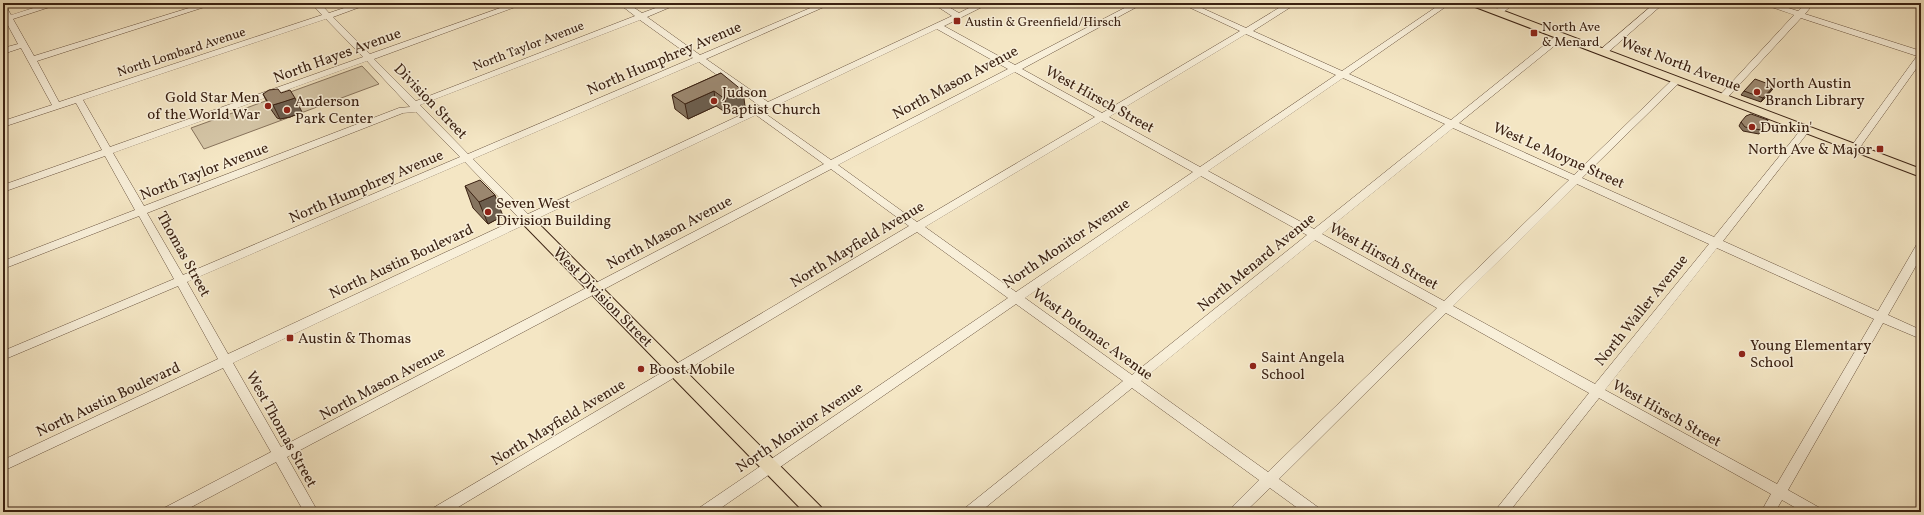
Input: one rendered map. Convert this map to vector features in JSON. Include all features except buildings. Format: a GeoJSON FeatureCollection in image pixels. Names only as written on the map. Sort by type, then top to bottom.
{"type":"FeatureCollection","features":[{"type":"Feature","properties":{"kind":"main road","name":"West North Avenue"},"geometry":{"type":"LineString","coordinates":[[1474,3],[1921,173]]}},
{"type":"Feature","properties":{"kind":"main road","name":"West Division Street"},"geometry":{"type":"LineString","coordinates":[[526,219],[815,512]]}},
{"type":"Feature","properties":{"kind":"street"},"geometry":{"type":"LineString","coordinates":[[8,18],[58,3]]}},
{"type":"Feature","properties":{"kind":"street"},"geometry":{"type":"LineString","coordinates":[[31,60],[213,3]]}},
{"type":"Feature","properties":{"kind":"street","name":"Division Street"},"geometry":{"type":"LineString","coordinates":[[315,3],[526,219]]}},
{"type":"Feature","properties":{"kind":"street","name":"North Lombard Avenue"},"geometry":{"type":"LineString","coordinates":[[3,124],[367,3]]}},
{"type":"Feature","properties":{"kind":"street","name":"North Hayes Avenue"},"geometry":{"type":"LineString","coordinates":[[3,189],[522,3]]}},
{"type":"Feature","properties":{"kind":"street"},"geometry":{"type":"LineString","coordinates":[[622,3],[767,106]]}},
{"type":"Feature","properties":{"kind":"street","name":"North Taylor Avenue"},"geometry":{"type":"LineString","coordinates":[[3,266],[402,110],[416,107],[676,3]]}},
{"type":"Feature","properties":{"kind":"street","name":"North Humphrey Avenue"},"geometry":{"type":"LineString","coordinates":[[3,356],[468,159],[829,3]]}},
{"type":"Feature","properties":{"kind":"street"},"geometry":{"type":"LineString","coordinates":[[936,3],[959,16]]}},
{"type":"Feature","properties":{"kind":"street","name":"North Austin Boulevard"},"geometry":{"type":"LineString","coordinates":[[3,466],[986,3]]}},
{"type":"Feature","properties":{"kind":"street","name":"North Mason Avenue"},"geometry":{"type":"LineString","coordinates":[[169,512],[1140,3]]}},
{"type":"Feature","properties":{"kind":"street","name":"West Le Moyne Street"},"geometry":{"type":"LineString","coordinates":[[1184,3],[1921,335]]}},
{"type":"Feature","properties":{"kind":"street","name":"North Mayfield Avenue"},"geometry":{"type":"LineString","coordinates":[[438,512],[1293,3]]}},
{"type":"Feature","properties":{"kind":"street","name":"North Monitor Avenue"},"geometry":{"type":"LineString","coordinates":[[704,512],[1447,3]]}},
{"type":"Feature","properties":{"kind":"street"},"geometry":{"type":"LineString","coordinates":[[1498,12],[1510,3]]}},
{"type":"Feature","properties":{"kind":"street"},"geometry":{"type":"LineString","coordinates":[[1603,52],[1660,3]]}},
{"type":"Feature","properties":{"kind":"street"},"geometry":{"type":"LineString","coordinates":[[1764,3],[1921,55],[1856,148]]}},
{"type":"Feature","properties":{"kind":"street"},"geometry":{"type":"LineString","coordinates":[[1722,97],[1810,3]]}},
{"type":"Feature","properties":{"kind":"street"},"geometry":{"type":"LineString","coordinates":[[3,8],[57,106]]}},
{"type":"Feature","properties":{"kind":"street","name":"West Hirsch Street"},"geometry":{"type":"LineString","coordinates":[[938,26],[1815,512]]}},
{"type":"Feature","properties":{"kind":"street","name":"North Menard Avenue"},"geometry":{"type":"LineString","coordinates":[[970,512],[1560,36]]}},
{"type":"Feature","properties":{"kind":"street"},"geometry":{"type":"LineString","coordinates":[[3,51],[23,45]]}},
{"type":"Feature","properties":{"kind":"street"},"geometry":{"type":"LineString","coordinates":[[1236,512],[1677,80]]}},
{"type":"Feature","properties":{"kind":"street","name":"Thomas Street"},"geometry":{"type":"LineString","coordinates":[[78,99],[226,361]]}},
{"type":"Feature","properties":{"kind":"street","name":"West Potomac Avenue"},"geometry":{"type":"LineString","coordinates":[[756,111],[1314,512]]}},
{"type":"Feature","properties":{"kind":"street","name":"North Waller Avenue"},"geometry":{"type":"LineString","coordinates":[[1501,512],[1806,129]]}},
{"type":"Feature","properties":{"kind":"street"},"geometry":{"type":"LineString","coordinates":[[1768,512],[1921,247]]}},
{"type":"Feature","properties":{"kind":"street","name":"West Thomas Street"},"geometry":{"type":"LineString","coordinates":[[226,361],[311,512]]}},
{"type":"Feature","properties":{"kind":"shaded area"},"geometry":{"type":"Polygon","coordinates":[[[362,66],[379,84],[204,149],[191,128],[362,66]]]}},
{"type":"Feature","properties":{"kind":"place","name":"Austin & Greenfield/Hirsch"},"geometry":{"type":"Point","coordinates":[957,21]}},
{"type":"Feature","properties":{"kind":"place","name":"North Ave & Menard"},"geometry":{"type":"Point","coordinates":[1534,33]}},
{"type":"Feature","properties":{"kind":"place","name":"North Austin Branch Library"},"geometry":{"type":"Point","coordinates":[1757,92]}},
{"type":"Feature","properties":{"kind":"place","name":"Judson Baptist Church"},"geometry":{"type":"Point","coordinates":[714,101]}},
{"type":"Feature","properties":{"kind":"place","name":"Gold Star Men of the World War"},"geometry":{"type":"Point","coordinates":[268,106]}},
{"type":"Feature","properties":{"kind":"place","name":"Anderson Park Center"},"geometry":{"type":"Point","coordinates":[287,110]}},
{"type":"Feature","properties":{"kind":"place","name":"Dunkin'"},"geometry":{"type":"Point","coordinates":[1752,127]}},
{"type":"Feature","properties":{"kind":"place","name":"North Ave & Major"},"geometry":{"type":"Point","coordinates":[1880,149]}},
{"type":"Feature","properties":{"kind":"place","name":"Seven West Division Building"},"geometry":{"type":"Point","coordinates":[488,212]}},
{"type":"Feature","properties":{"kind":"place","name":"Austin & Thomas"},"geometry":{"type":"Point","coordinates":[290,338]}},
{"type":"Feature","properties":{"kind":"place","name":"Young Elementary School"},"geometry":{"type":"Point","coordinates":[1742,354]}},
{"type":"Feature","properties":{"kind":"place","name":"Saint Angela School"},"geometry":{"type":"Point","coordinates":[1253,366]}},
{"type":"Feature","properties":{"kind":"place","name":"Boost Mobile"},"geometry":{"type":"Point","coordinates":[641,369]}}]}
